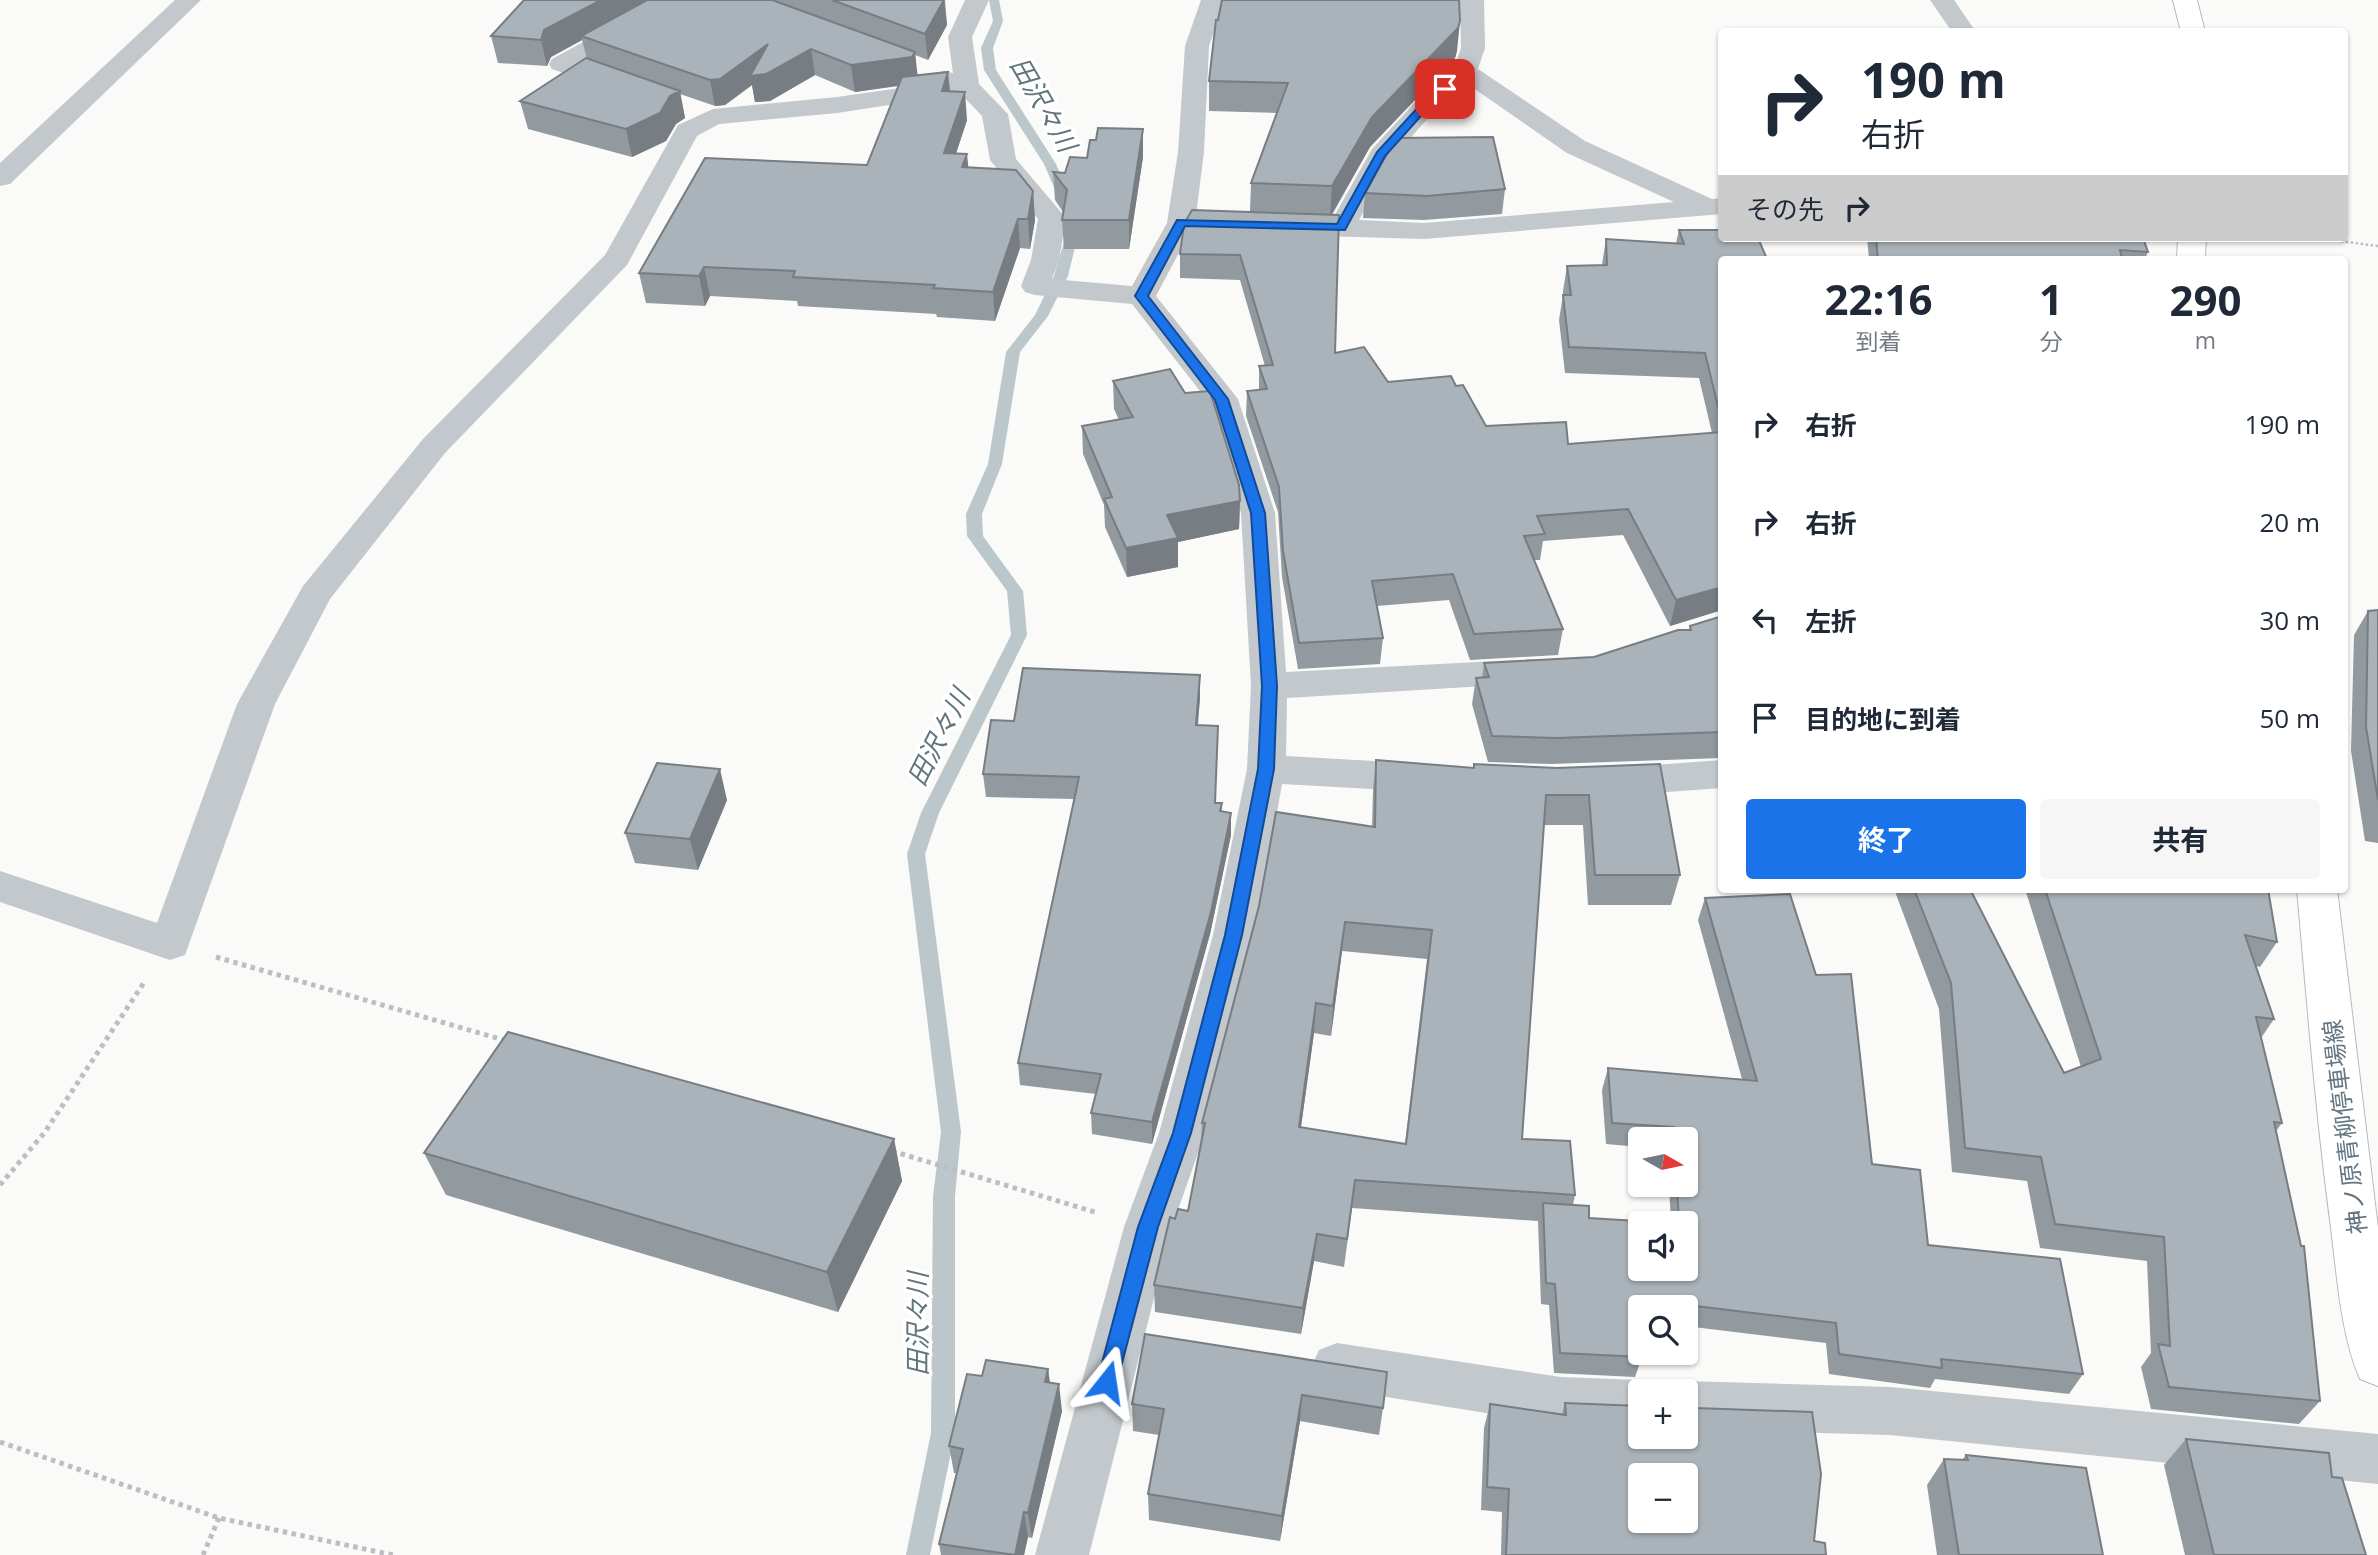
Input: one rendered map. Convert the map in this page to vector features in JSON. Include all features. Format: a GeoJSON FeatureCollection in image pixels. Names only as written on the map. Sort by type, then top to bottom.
{"type":"FeatureCollection","features":[{"type":"Feature","properties":{"kind":"main road"},"geometry":{"type":"LineString","coordinates":[[2185,0],[2192,28]]}},
{"type":"Feature","properties":{"kind":"main road","name":"神ノ原青柳停車場線"},"geometry":{"type":"LineString","coordinates":[[2317,893],[2350,1188],[2366,1307],[2378,1363]]}},
{"type":"Feature","properties":{"kind":"street"},"geometry":{"type":"LineString","coordinates":[[0,178],[188,0]]}},
{"type":"Feature","properties":{"kind":"street"},"geometry":{"type":"LineString","coordinates":[[637,91],[561,64],[677,0]]}},
{"type":"Feature","properties":{"kind":"street"},"geometry":{"type":"LineString","coordinates":[[967,86],[960,37],[977,0]]}},
{"type":"Feature","properties":{"kind":"street"},"geometry":{"type":"LineString","coordinates":[[1142,296],[1181,223],[1191,152],[1197,46],[1213,0]]}},
{"type":"Feature","properties":{"kind":"street"},"geometry":{"type":"LineString","coordinates":[[1341,228],[1381,155],[1424,106],[1465,71],[1473,48],[1472,0]]}},
{"type":"Feature","properties":{"kind":"street"},"geometry":{"type":"LineString","coordinates":[[1942,0],[1961,28]]}},
{"type":"Feature","properties":{"kind":"street"},"geometry":{"type":"LineString","coordinates":[[915,67],[967,86],[995,114],[1003,160],[1052,218],[1045,260],[1035,286],[1142,296],[1222,399],[1258,513],[1269,686],[1266,769],[1230,948],[1182,1133],[1148,1227],[1141,1335],[1062,1555]]}},
{"type":"Feature","properties":{"kind":"street"},"geometry":{"type":"LineString","coordinates":[[1465,71],[1576,147],[1718,209]]}},
{"type":"Feature","properties":{"kind":"street"},"geometry":{"type":"LineString","coordinates":[[0,886],[170,944],[256,704],[316,594],[434,446],[617,259],[687,131],[701,113],[837,105],[967,86]]}},
{"type":"Feature","properties":{"kind":"street"},"geometry":{"type":"LineString","coordinates":[[1181,223],[1424,231],[1718,209]]}},
{"type":"Feature","properties":{"kind":"street"},"geometry":{"type":"LineString","coordinates":[[1269,686],[1575,669]]}},
{"type":"Feature","properties":{"kind":"street"},"geometry":{"type":"LineString","coordinates":[[1266,769],[1460,780]]}},
{"type":"Feature","properties":{"kind":"street"},"geometry":{"type":"LineString","coordinates":[[1571,782],[1639,782],[1718,775]]}},
{"type":"Feature","properties":{"kind":"street"},"geometry":{"type":"LineString","coordinates":[[1299,1360],[1561,1401],[1628,1404]]}},
{"type":"Feature","properties":{"kind":"street"},"geometry":{"type":"LineString","coordinates":[[1698,1405],[1890,1411],[2378,1459]]}},
{"type":"Feature","properties":{"kind":"path"},"geometry":{"type":"LineString","coordinates":[[2347,242],[2378,246]]}},
{"type":"Feature","properties":{"kind":"path"},"geometry":{"type":"LineString","coordinates":[[0,1185],[45,1132],[170,944],[516,1043]]}},
{"type":"Feature","properties":{"kind":"path"},"geometry":{"type":"LineString","coordinates":[[889,1150],[1148,1227]]}},
{"type":"Feature","properties":{"kind":"path"},"geometry":{"type":"LineString","coordinates":[[0,1442],[219,1518],[393,1555]]}},
{"type":"Feature","properties":{"kind":"path"},"geometry":{"type":"LineString","coordinates":[[203,1555],[219,1518]]}},
{"type":"Feature","properties":{"kind":"building"},"geometry":{"type":"Polygon","coordinates":[[[524,0],[601,0],[544,30],[541,40],[491,36],[524,0]]]}},
{"type":"Feature","properties":{"kind":"building"},"geometry":{"type":"Polygon","coordinates":[[[647,0],[772,0],[915,52],[912,57],[851,65],[811,49],[766,74],[750,76],[768,44],[720,79],[710,80],[581,36],[647,0]]]}},
{"type":"Feature","properties":{"kind":"building"},"geometry":{"type":"Polygon","coordinates":[[[832,0],[944,0],[925,34],[832,0]]]}},
{"type":"Feature","properties":{"kind":"building"},"geometry":{"type":"Polygon","coordinates":[[[1222,0],[1459,0],[1460,21],[1458,28],[1372,117],[1332,186],[1251,183],[1288,83],[1209,81],[1216,20],[1222,0]]]}},
{"type":"Feature","properties":{"kind":"building"},"geometry":{"type":"Polygon","coordinates":[[[586,58],[680,91],[670,96],[660,113],[626,129],[520,101],[586,58]]]}},
{"type":"Feature","properties":{"kind":"building"},"geometry":{"type":"Polygon","coordinates":[[[948,72],[942,91],[965,92],[944,153],[967,154],[962,167],[1016,170],[1033,191],[1028,219],[1018,219],[993,292],[933,288],[935,285],[793,277],[795,271],[704,267],[699,276],[639,273],[705,158],[867,165],[902,77],[948,72]]]}},
{"type":"Feature","properties":{"kind":"building"},"geometry":{"type":"Polygon","coordinates":[[[1098,128],[1143,129],[1129,220],[1062,220],[1067,190],[1053,172],[1065,173],[1070,157],[1087,158],[1090,140],[1096,140],[1098,128]]]}},
{"type":"Feature","properties":{"kind":"building"},"geometry":{"type":"Polygon","coordinates":[[[1493,137],[1505,189],[1427,196],[1365,193],[1396,138],[1493,137]]]}},
{"type":"Feature","properties":{"kind":"building"},"geometry":{"type":"Polygon","coordinates":[[[1192,210],[1339,215],[1335,353],[1364,347],[1388,382],[1451,376],[1456,386],[1463,385],[1486,426],[1566,422],[1568,444],[1718,432],[1718,588],[1676,600],[1628,509],[1537,516],[1545,534],[1524,536],[1563,629],[1474,634],[1453,574],[1372,581],[1383,638],[1299,643],[1283,551],[1279,487],[1247,391],[1267,389],[1259,366],[1273,365],[1240,255],[1180,254],[1184,224],[1192,210]]]}},
{"type":"Feature","properties":{"kind":"building"},"geometry":{"type":"Polygon","coordinates":[[[1679,230],[1718,230],[1718,242],[1760,242],[1766,256],[1718,256],[1718,407],[1705,353],[1569,347],[1563,295],[1571,295],[1567,266],[1607,265],[1606,239],[1684,244],[1679,230]]]}},
{"type":"Feature","properties":{"kind":"building"},"geometry":{"type":"Polygon","coordinates":[[[1876,242],[2144,242],[2148,252],[2120,250],[2121,256],[1878,256],[1876,242]]]}},
{"type":"Feature","properties":{"kind":"building"},"geometry":{"type":"Polygon","coordinates":[[[1170,369],[1185,393],[1210,391],[1239,485],[1240,501],[1167,515],[1178,538],[1126,548],[1104,499],[1112,497],[1082,426],[1133,417],[1113,381],[1170,369]]]}},
{"type":"Feature","properties":{"kind":"building"},"geometry":{"type":"Polygon","coordinates":[[[2378,610],[2378,800],[2366,727],[2368,611],[2378,610]]]}},
{"type":"Feature","properties":{"kind":"building"},"geometry":{"type":"Polygon","coordinates":[[[1718,617],[1718,732],[1556,738],[1492,736],[1476,678],[1489,677],[1484,663],[1594,657],[1678,630],[1691,630],[1690,626],[1718,617]]]}},
{"type":"Feature","properties":{"kind":"building"},"geometry":{"type":"Polygon","coordinates":[[[1023,668],[1200,675],[1196,725],[1218,726],[1215,803],[1222,803],[1220,811],[1231,813],[1211,912],[1152,1122],[1091,1113],[1101,1074],[1018,1063],[1079,777],[983,774],[991,720],[1014,721],[1023,668]]]}},
{"type":"Feature","properties":{"kind":"building"},"geometry":{"type":"Polygon","coordinates":[[[1376,760],[1474,768],[1474,764],[1557,768],[1660,764],[1680,875],[1595,875],[1589,795],[1546,795],[1522,1139],[1570,1141],[1575,1195],[1355,1180],[1347,1239],[1317,1234],[1303,1308],[1154,1285],[1170,1217],[1175,1219],[1178,1209],[1188,1211],[1205,1123],[1202,1123],[1259,906],[1276,812],[1375,827],[1376,760]],[[1345,922],[1333,1006],[1316,1003],[1299,1127],[1406,1144],[1432,930],[1345,922]]]}},
{"type":"Feature","properties":{"kind":"building"},"geometry":{"type":"Polygon","coordinates":[[[657,763],[720,769],[690,839],[625,833],[657,763]]]}},
{"type":"Feature","properties":{"kind":"building"},"geometry":{"type":"Polygon","coordinates":[[[1916,893],[1972,893],[2064,1073],[2101,1059],[2046,893],[2269,893],[2277,942],[2245,935],[2274,1019],[2256,1017],[2282,1123],[2274,1122],[2301,1246],[2304,1246],[2320,1401],[2169,1387],[2158,1344],[2170,1346],[2164,1237],[2055,1224],[2041,1157],[1965,1148],[1951,983],[1916,893]]]}},
{"type":"Feature","properties":{"kind":"building"},"geometry":{"type":"Polygon","coordinates":[[[1790,894],[1816,975],[1851,974],[1872,1164],[1920,1170],[1928,1245],[2060,1259],[2083,1374],[1941,1359],[1942,1368],[1839,1354],[1836,1323],[1698,1306],[1698,1295],[1628,1295],[1628,1356],[1560,1353],[1555,1284],[1546,1283],[1543,1203],[1589,1206],[1589,1218],[1628,1220],[1628,1281],[1698,1281],[1698,1211],[1678,1211],[1678,1197],[1698,1197],[1698,1127],[1612,1123],[1608,1068],[1757,1081],[1705,898],[1790,894]]]}},
{"type":"Feature","properties":{"kind":"building"},"geometry":{"type":"Polygon","coordinates":[[[508,1032],[894,1139],[827,1272],[424,1153],[508,1032]]]}},
{"type":"Feature","properties":{"kind":"building"},"geometry":{"type":"Polygon","coordinates":[[[1145,1334],[1387,1372],[1383,1408],[1302,1395],[1282,1516],[1148,1494],[1164,1409],[1132,1404],[1145,1334]]]}},
{"type":"Feature","properties":{"kind":"building"},"geometry":{"type":"Polygon","coordinates":[[[986,1360],[1048,1369],[1045,1382],[1059,1384],[1028,1513],[1024,1512],[1015,1555],[939,1544],[963,1449],[949,1446],[967,1374],[982,1376],[986,1360]]]}},
{"type":"Feature","properties":{"kind":"building"},"geometry":{"type":"Polygon","coordinates":[[[1565,1403],[1628,1406],[1628,1449],[1698,1449],[1698,1408],[1812,1412],[1821,1474],[1814,1541],[1825,1543],[1826,1555],[1506,1555],[1509,1489],[1487,1487],[1490,1404],[1566,1415],[1565,1403]]]}},
{"type":"Feature","properties":{"kind":"building"},"geometry":{"type":"Polygon","coordinates":[[[2186,1439],[2329,1453],[2332,1477],[2342,1478],[2366,1555],[2214,1555],[2186,1439]]]}},
{"type":"Feature","properties":{"kind":"building"},"geometry":{"type":"Polygon","coordinates":[[[1966,1455],[2086,1468],[2103,1555],[1959,1555],[1944,1459],[1968,1460],[1966,1455]]]}},
{"type":"Feature","properties":{"kind":"waterway","name":"田沢々川"},"geometry":{"type":"LineString","coordinates":[[994,0],[998,21],[987,48],[990,70],[1050,164],[1062,192]]}},
{"type":"Feature","properties":{"kind":"waterway","name":"田沢々川"},"geometry":{"type":"LineString","coordinates":[[918,1555],[943,1433],[944,1196],[951,1132],[916,854],[930,813],[1019,635],[1015,591],[975,536],[974,514],[995,464],[1013,352],[1041,316],[1061,276],[1072,235],[1070,226]]}},
{"type":"Feature","properties":{"kind":"route"},"geometry":{"type":"LineString","coordinates":[[1107,1382],[1148,1227],[1182,1133],[1234,935],[1266,769],[1269,686],[1258,513],[1222,399],[1142,296],[1172,235],[1181,223],[1341,228],[1381,155],[1424,106],[1445,89]]}}]}
